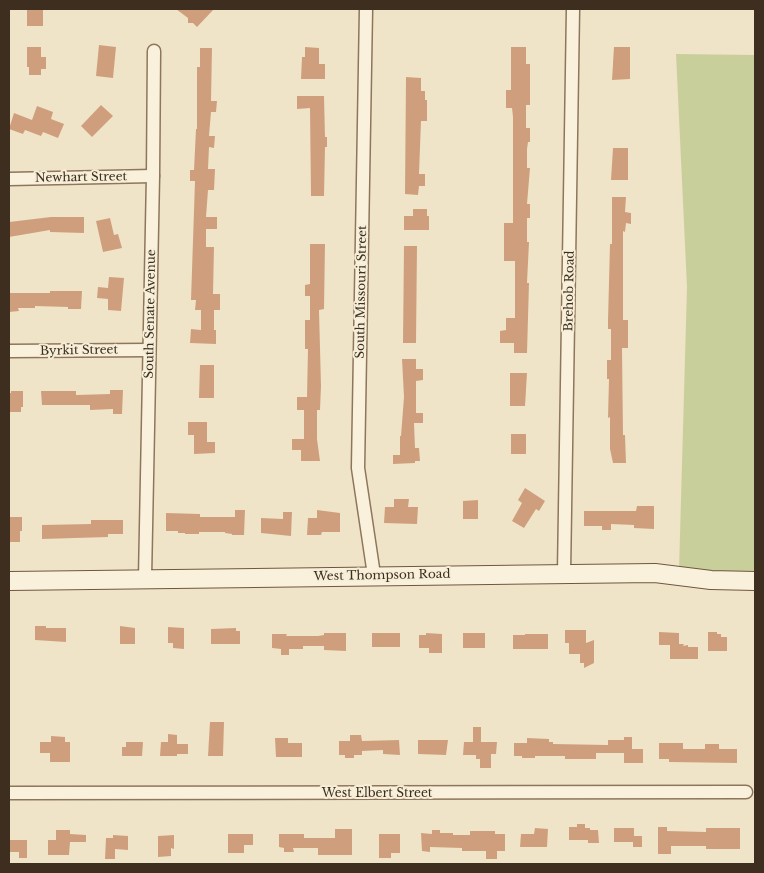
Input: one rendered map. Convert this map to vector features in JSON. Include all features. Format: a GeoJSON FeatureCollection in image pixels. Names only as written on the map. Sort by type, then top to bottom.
{"type":"FeatureCollection","features":[{"type":"Feature","properties":{"kind":"main road","name":"West Thompson Road"},"geometry":{"type":"LineString","coordinates":[[9,580],[656,573],[711,580],[755,581]]}},
{"type":"Feature","properties":{"kind":"street","name":"South Missouri Street"},"geometry":{"type":"LineString","coordinates":[[366,9],[358,468],[374,575]]}},
{"type":"Feature","properties":{"kind":"street","name":"Brehob Road"},"geometry":{"type":"LineString","coordinates":[[564,573],[573,9]]}},
{"type":"Feature","properties":{"kind":"street","name":"South Senate Avenue"},"geometry":{"type":"LineString","coordinates":[[145,578],[154,51]]}},
{"type":"Feature","properties":{"kind":"street","name":"Newhart Street"},"geometry":{"type":"LineString","coordinates":[[9,178],[153,176]]}},
{"type":"Feature","properties":{"kind":"street","name":"Byrkit Street"},"geometry":{"type":"LineString","coordinates":[[9,351],[149,350]]}},
{"type":"Feature","properties":{"kind":"street","name":"West Elbert Street"},"geometry":{"type":"LineString","coordinates":[[9,793],[746,792]]}},
{"type":"Feature","properties":{"kind":"green space"},"geometry":{"type":"Polygon","coordinates":[[[676,54],[755,55],[755,572],[679,570],[687,287],[676,54]]]}},
{"type":"Feature","properties":{"kind":"building"},"geometry":{"type":"Polygon","coordinates":[[[27,9],[43,9],[43,26],[27,26],[27,9]]]}},
{"type":"Feature","properties":{"kind":"building"},"geometry":{"type":"Polygon","coordinates":[[[176,9],[214,9],[197,27],[193,23],[188,23],[188,18],[176,9]]]}},
{"type":"Feature","properties":{"kind":"building"},"geometry":{"type":"Polygon","coordinates":[[[99,45],[116,47],[113,78],[96,76],[99,45]]]}},
{"type":"Feature","properties":{"kind":"building"},"geometry":{"type":"Polygon","coordinates":[[[27,47],[41,47],[41,57],[46,57],[46,69],[41,69],[41,75],[29,75],[27,47]]]}},
{"type":"Feature","properties":{"kind":"building"},"geometry":{"type":"Polygon","coordinates":[[[305,47],[319,48],[319,64],[325,64],[325,79],[301,79],[302,57],[305,57],[305,47]]]}},
{"type":"Feature","properties":{"kind":"building"},"geometry":{"type":"Polygon","coordinates":[[[511,47],[526,47],[526,64],[530,64],[530,105],[526,105],[526,128],[530,128],[530,142],[528,142],[527,149],[527,168],[530,168],[527,204],[530,204],[530,218],[527,218],[527,242],[529,242],[527,283],[529,283],[527,353],[514,353],[514,343],[500,343],[500,331],[506,330],[506,318],[515,318],[515,261],[504,261],[504,223],[513,223],[513,117],[512,108],[506,108],[506,90],[511,90],[511,47]]]}},
{"type":"Feature","properties":{"kind":"building"},"geometry":{"type":"Polygon","coordinates":[[[614,47],[630,47],[630,79],[612,80],[614,47]]]}},
{"type":"Feature","properties":{"kind":"building"},"geometry":{"type":"Polygon","coordinates":[[[200,48],[212,48],[211,101],[217,101],[216,112],[211,112],[209,136],[215,136],[214,148],[209,147],[208,169],[215,169],[214,190],[208,190],[206,217],[217,217],[217,229],[206,229],[206,247],[214,247],[213,294],[220,294],[220,310],[214,310],[216,344],[190,343],[191,329],[201,330],[201,310],[195,310],[196,300],[191,300],[195,181],[190,181],[190,170],[194,170],[197,129],[197,67],[200,67],[200,48]]]}},
{"type":"Feature","properties":{"kind":"building"},"geometry":{"type":"Polygon","coordinates":[[[406,77],[421,78],[421,91],[425,91],[425,100],[427,100],[427,121],[421,121],[419,174],[425,174],[425,186],[419,186],[418,195],[405,194],[406,77]]]}},
{"type":"Feature","properties":{"kind":"building"},"geometry":{"type":"Polygon","coordinates":[[[297,96],[324,96],[327,147],[325,147],[324,196],[311,196],[310,108],[297,109],[297,96]]]}},
{"type":"Feature","properties":{"kind":"building"},"geometry":{"type":"Polygon","coordinates":[[[101,105],[113,116],[92,137],[81,126],[101,105]]]}},
{"type":"Feature","properties":{"kind":"building"},"geometry":{"type":"Polygon","coordinates":[[[37,106],[53,112],[51,119],[64,124],[58,138],[43,132],[41,136],[25,130],[23,134],[9,129],[14,113],[32,120],[37,106]]]}},
{"type":"Feature","properties":{"kind":"building"},"geometry":{"type":"Polygon","coordinates":[[[613,148],[628,148],[628,180],[611,180],[613,148]]]}},
{"type":"Feature","properties":{"kind":"building"},"geometry":{"type":"Polygon","coordinates":[[[612,197],[626,197],[625,212],[631,213],[631,224],[626,223],[625,232],[623,231],[623,320],[628,320],[628,348],[622,348],[623,435],[625,435],[626,463],[613,463],[610,449],[610,417],[608,418],[609,379],[607,379],[607,360],[611,360],[611,329],[608,329],[608,321],[610,244],[612,244],[612,197]]]}},
{"type":"Feature","properties":{"kind":"building"},"geometry":{"type":"Polygon","coordinates":[[[413,209],[427,209],[429,230],[404,230],[404,216],[413,216],[413,209]]]}},
{"type":"Feature","properties":{"kind":"building"},"geometry":{"type":"Polygon","coordinates":[[[51,217],[84,217],[84,233],[50,232],[50,230],[9,237],[9,222],[51,217]]]}},
{"type":"Feature","properties":{"kind":"building"},"geometry":{"type":"Polygon","coordinates":[[[110,218],[114,235],[118,234],[122,248],[103,252],[96,221],[110,218]]]}},
{"type":"Feature","properties":{"kind":"building"},"geometry":{"type":"Polygon","coordinates":[[[310,244],[325,244],[324,309],[319,310],[321,386],[320,410],[317,410],[317,439],[320,461],[301,461],[301,450],[292,450],[292,439],[304,439],[304,410],[297,410],[297,397],[307,397],[308,349],[305,349],[305,320],[310,320],[310,296],[305,296],[305,285],[310,284],[310,244]]]}},
{"type":"Feature","properties":{"kind":"building"},"geometry":{"type":"Polygon","coordinates":[[[404,246],[417,246],[416,343],[403,343],[404,246]]]}},
{"type":"Feature","properties":{"kind":"building"},"geometry":{"type":"Polygon","coordinates":[[[109,277],[124,278],[121,311],[108,310],[108,299],[97,298],[98,287],[108,288],[109,277]]]}},
{"type":"Feature","properties":{"kind":"building"},"geometry":{"type":"Polygon","coordinates":[[[50,291],[82,291],[81,309],[35,306],[35,308],[18,308],[19,311],[9,312],[9,293],[50,293],[50,291]]]}},
{"type":"Feature","properties":{"kind":"building"},"geometry":{"type":"Polygon","coordinates":[[[402,359],[416,359],[416,369],[423,369],[423,380],[416,381],[416,413],[423,413],[423,423],[414,423],[415,448],[419,448],[420,461],[393,464],[393,455],[400,455],[404,397],[402,359]]]}},
{"type":"Feature","properties":{"kind":"building"},"geometry":{"type":"Polygon","coordinates":[[[200,365],[214,365],[214,398],[199,398],[200,365]]]}},
{"type":"Feature","properties":{"kind":"building"},"geometry":{"type":"Polygon","coordinates":[[[510,373],[527,373],[525,406],[510,406],[510,373]]]}},
{"type":"Feature","properties":{"kind":"building"},"geometry":{"type":"Polygon","coordinates":[[[110,390],[123,390],[122,414],[113,414],[113,409],[90,410],[90,405],[42,405],[41,391],[76,391],[76,395],[110,394],[110,390]]]}},
{"type":"Feature","properties":{"kind":"building"},"geometry":{"type":"Polygon","coordinates":[[[11,391],[23,391],[23,407],[21,407],[21,412],[9,412],[9,393],[11,391]]]}},
{"type":"Feature","properties":{"kind":"building"},"geometry":{"type":"Polygon","coordinates":[[[188,422],[207,422],[207,442],[215,442],[215,453],[194,454],[194,435],[188,435],[188,422]]]}},
{"type":"Feature","properties":{"kind":"building"},"geometry":{"type":"Polygon","coordinates":[[[511,434],[526,434],[526,454],[511,454],[511,434]]]}},
{"type":"Feature","properties":{"kind":"building"},"geometry":{"type":"Polygon","coordinates":[[[525,488],[545,501],[539,511],[536,509],[524,528],[512,521],[522,503],[518,500],[525,488]]]}},
{"type":"Feature","properties":{"kind":"building"},"geometry":{"type":"Polygon","coordinates":[[[394,499],[409,499],[408,507],[418,507],[417,524],[384,523],[385,507],[394,507],[394,499]]]}},
{"type":"Feature","properties":{"kind":"building"},"geometry":{"type":"Polygon","coordinates":[[[478,500],[478,519],[463,519],[463,501],[478,500]]]}},
{"type":"Feature","properties":{"kind":"building"},"geometry":{"type":"Polygon","coordinates":[[[637,506],[654,506],[654,529],[634,528],[634,525],[611,524],[611,530],[602,530],[602,526],[584,526],[584,511],[636,511],[637,506]]]}},
{"type":"Feature","properties":{"kind":"building"},"geometry":{"type":"Polygon","coordinates":[[[235,510],[245,510],[244,535],[232,535],[225,532],[185,534],[178,533],[178,531],[166,531],[166,513],[200,514],[200,517],[235,517],[235,510]]]}},
{"type":"Feature","properties":{"kind":"building"},"geometry":{"type":"Polygon","coordinates":[[[317,510],[340,513],[340,532],[322,532],[321,535],[307,535],[308,518],[317,518],[317,510]]]}},
{"type":"Feature","properties":{"kind":"building"},"geometry":{"type":"Polygon","coordinates":[[[283,512],[292,512],[291,536],[261,533],[261,518],[283,519],[283,512]]]}},
{"type":"Feature","properties":{"kind":"building"},"geometry":{"type":"Polygon","coordinates":[[[9,517],[22,517],[20,542],[9,542],[9,517]]]}},
{"type":"Feature","properties":{"kind":"building"},"geometry":{"type":"Polygon","coordinates":[[[91,520],[123,520],[123,534],[108,534],[108,537],[42,539],[42,525],[91,524],[91,520]]]}},
{"type":"Feature","properties":{"kind":"building"},"geometry":{"type":"Polygon","coordinates":[[[35,626],[66,628],[66,642],[35,640],[35,626]]]}},
{"type":"Feature","properties":{"kind":"building"},"geometry":{"type":"Polygon","coordinates":[[[120,626],[135,628],[135,644],[120,644],[120,626]]]}},
{"type":"Feature","properties":{"kind":"building"},"geometry":{"type":"Polygon","coordinates":[[[168,627],[184,628],[184,649],[173,648],[173,643],[168,643],[168,627]]]}},
{"type":"Feature","properties":{"kind":"building"},"geometry":{"type":"Polygon","coordinates":[[[236,628],[236,631],[240,631],[240,644],[211,644],[211,629],[236,628]]]}},
{"type":"Feature","properties":{"kind":"building"},"geometry":{"type":"Polygon","coordinates":[[[565,630],[586,630],[586,643],[594,640],[594,663],[584,668],[584,663],[580,663],[580,654],[569,654],[569,643],[565,643],[565,630]]]}},
{"type":"Feature","properties":{"kind":"building"},"geometry":{"type":"Polygon","coordinates":[[[659,632],[679,633],[679,644],[684,644],[683,646],[688,645],[688,647],[698,647],[698,659],[670,659],[670,645],[659,645],[659,632]]]}},
{"type":"Feature","properties":{"kind":"building"},"geometry":{"type":"Polygon","coordinates":[[[708,632],[717,632],[717,634],[721,634],[721,637],[727,637],[727,651],[708,651],[708,632]]]}},
{"type":"Feature","properties":{"kind":"building"},"geometry":{"type":"Polygon","coordinates":[[[324,633],[346,633],[346,651],[324,650],[324,646],[303,646],[303,649],[289,649],[289,655],[281,655],[281,649],[272,648],[272,634],[318,636],[324,635],[324,633]]]}},
{"type":"Feature","properties":{"kind":"building"},"geometry":{"type":"Polygon","coordinates":[[[372,633],[400,633],[400,647],[372,647],[372,633]]]}},
{"type":"Feature","properties":{"kind":"building"},"geometry":{"type":"Polygon","coordinates":[[[426,633],[442,634],[442,653],[429,653],[429,648],[419,648],[419,635],[426,635],[426,633]]]}},
{"type":"Feature","properties":{"kind":"building"},"geometry":{"type":"Polygon","coordinates":[[[463,633],[485,633],[485,648],[463,648],[463,633]]]}},
{"type":"Feature","properties":{"kind":"building"},"geometry":{"type":"Polygon","coordinates":[[[548,634],[548,649],[513,649],[513,635],[548,634]]]}},
{"type":"Feature","properties":{"kind":"building"},"geometry":{"type":"Polygon","coordinates":[[[210,722],[224,722],[223,756],[208,756],[210,722]]]}},
{"type":"Feature","properties":{"kind":"building"},"geometry":{"type":"Polygon","coordinates":[[[473,727],[481,727],[481,742],[497,742],[496,754],[491,754],[491,768],[480,768],[480,759],[476,759],[476,755],[463,755],[464,742],[473,742],[473,727]]]}},
{"type":"Feature","properties":{"kind":"building"},"geometry":{"type":"Polygon","coordinates":[[[168,734],[177,735],[177,744],[188,744],[188,754],[160,756],[161,742],[168,742],[168,734]]]}},
{"type":"Feature","properties":{"kind":"building"},"geometry":{"type":"Polygon","coordinates":[[[350,735],[361,735],[362,741],[399,740],[400,755],[383,754],[383,750],[362,751],[362,755],[354,755],[354,758],[345,758],[345,755],[339,755],[339,741],[350,741],[350,735]]]}},
{"type":"Feature","properties":{"kind":"building"},"geometry":{"type":"Polygon","coordinates":[[[51,736],[65,737],[65,742],[70,742],[70,762],[50,762],[50,753],[40,753],[40,742],[51,742],[51,736]]]}},
{"type":"Feature","properties":{"kind":"building"},"geometry":{"type":"Polygon","coordinates":[[[624,737],[632,737],[632,749],[643,749],[643,763],[624,763],[624,753],[596,753],[596,759],[565,759],[565,756],[522,758],[522,756],[514,756],[514,743],[527,743],[527,738],[549,739],[549,742],[553,742],[553,744],[608,745],[608,740],[624,740],[624,737]]]}},
{"type":"Feature","properties":{"kind":"building"},"geometry":{"type":"Polygon","coordinates":[[[275,738],[288,738],[288,743],[302,743],[302,757],[276,757],[275,738]]]}},
{"type":"Feature","properties":{"kind":"building"},"geometry":{"type":"Polygon","coordinates":[[[418,740],[448,740],[446,755],[418,754],[418,740]]]}},
{"type":"Feature","properties":{"kind":"building"},"geometry":{"type":"Polygon","coordinates":[[[126,742],[143,742],[142,756],[122,756],[122,747],[126,747],[126,742]]]}},
{"type":"Feature","properties":{"kind":"building"},"geometry":{"type":"Polygon","coordinates":[[[659,743],[683,743],[683,749],[705,749],[705,744],[719,744],[719,749],[737,749],[737,763],[669,762],[669,759],[659,759],[659,743]]]}},
{"type":"Feature","properties":{"kind":"building"},"geometry":{"type":"Polygon","coordinates":[[[577,824],[585,824],[585,828],[590,828],[590,830],[598,830],[599,843],[588,843],[588,840],[569,840],[569,827],[577,827],[577,824]]]}},
{"type":"Feature","properties":{"kind":"building"},"geometry":{"type":"Polygon","coordinates":[[[658,827],[667,827],[667,831],[706,832],[706,828],[740,828],[740,849],[706,849],[706,846],[671,846],[671,854],[658,854],[658,827]]]}},
{"type":"Feature","properties":{"kind":"building"},"geometry":{"type":"Polygon","coordinates":[[[535,828],[548,829],[547,847],[520,847],[521,834],[534,834],[535,828]]]}},
{"type":"Feature","properties":{"kind":"building"},"geometry":{"type":"Polygon","coordinates":[[[614,828],[634,828],[634,836],[642,836],[642,847],[633,847],[633,842],[614,842],[614,828]]]}},
{"type":"Feature","properties":{"kind":"building"},"geometry":{"type":"Polygon","coordinates":[[[335,829],[352,829],[352,855],[318,855],[318,848],[293,848],[294,852],[284,852],[284,848],[279,847],[279,834],[304,834],[304,838],[335,838],[335,829]]]}},
{"type":"Feature","properties":{"kind":"building"},"geometry":{"type":"Polygon","coordinates":[[[56,830],[70,830],[70,834],[86,835],[86,842],[70,842],[69,855],[48,855],[48,840],[56,840],[56,830]]]}},
{"type":"Feature","properties":{"kind":"building"},"geometry":{"type":"Polygon","coordinates":[[[432,830],[440,830],[440,833],[453,833],[453,835],[470,835],[470,831],[495,831],[495,834],[505,834],[505,851],[497,851],[497,859],[486,859],[486,851],[462,851],[462,848],[430,847],[430,852],[422,851],[421,833],[432,834],[432,830]]]}},
{"type":"Feature","properties":{"kind":"building"},"geometry":{"type":"Polygon","coordinates":[[[228,834],[253,834],[253,845],[244,845],[244,853],[228,853],[228,834]]]}},
{"type":"Feature","properties":{"kind":"building"},"geometry":{"type":"Polygon","coordinates":[[[379,834],[400,834],[400,853],[391,853],[391,858],[379,858],[379,834]]]}},
{"type":"Feature","properties":{"kind":"building"},"geometry":{"type":"Polygon","coordinates":[[[113,835],[128,836],[128,850],[115,849],[115,859],[105,859],[106,838],[113,838],[113,835]]]}},
{"type":"Feature","properties":{"kind":"building"},"geometry":{"type":"Polygon","coordinates":[[[174,835],[174,849],[171,848],[171,856],[158,857],[158,836],[174,835]]]}},
{"type":"Feature","properties":{"kind":"building"},"geometry":{"type":"Polygon","coordinates":[[[10,840],[27,840],[27,858],[19,858],[19,852],[9,852],[10,840]]]}}]}
